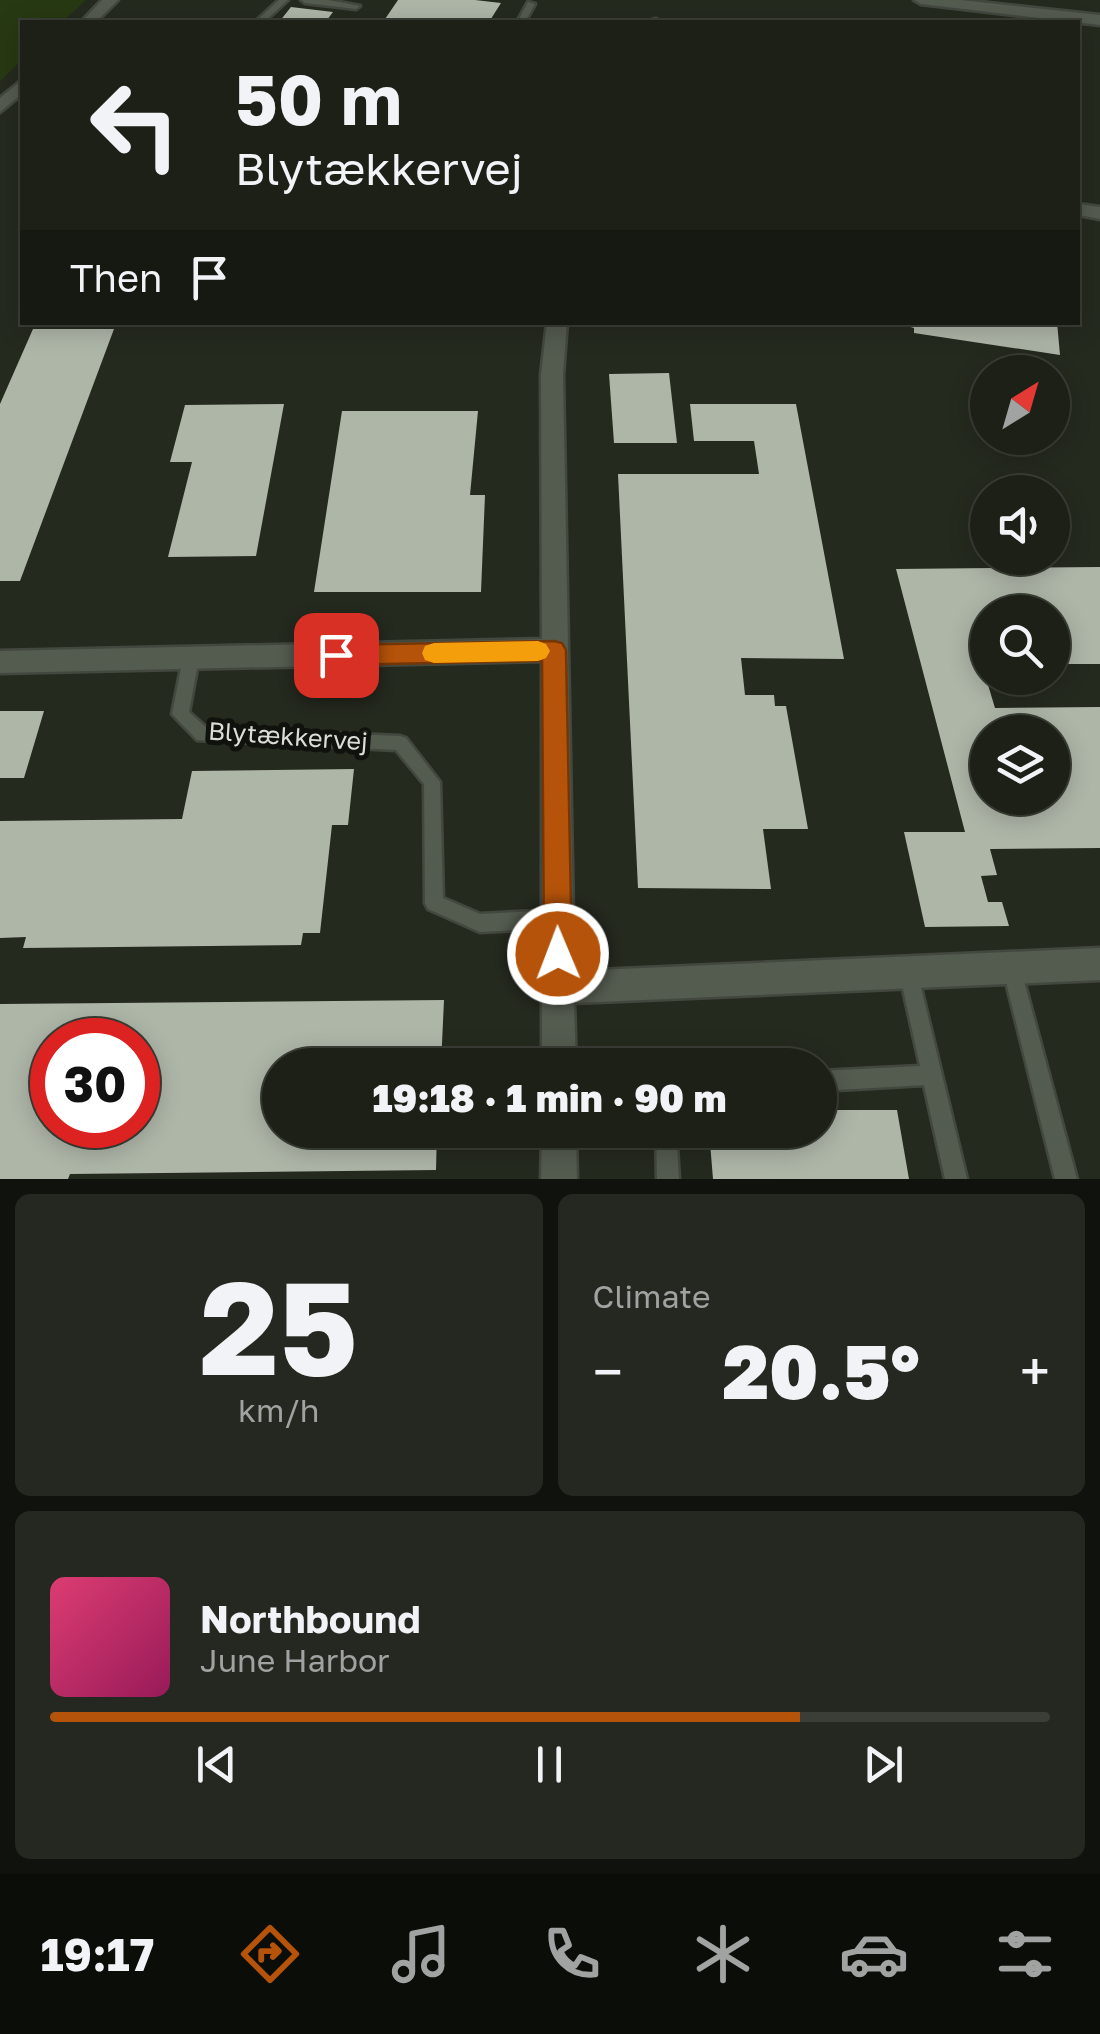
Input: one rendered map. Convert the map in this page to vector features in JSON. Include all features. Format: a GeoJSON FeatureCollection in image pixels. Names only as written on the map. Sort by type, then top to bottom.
{"type":"FeatureCollection","features":[{"type":"Feature","properties":{"kind":"street"},"geometry":{"type":"LineString","coordinates":[[90,20],[112,0]]}},
{"type":"Feature","properties":{"kind":"street"},"geometry":{"type":"LineString","coordinates":[[921,0],[1100,20]]}},
{"type":"Feature","properties":{"kind":"street"},"geometry":{"type":"LineString","coordinates":[[0,106],[20,87]]}},
{"type":"Feature","properties":{"kind":"street"},"geometry":{"type":"LineString","coordinates":[[558,325],[552,375],[559,1048]]}},
{"type":"Feature","properties":{"kind":"street"},"geometry":{"type":"LineString","coordinates":[[0,662],[554,650]]}},
{"type":"Feature","properties":{"kind":"street"},"geometry":{"type":"LineString","coordinates":[[558,988],[1100,964]]}},
{"type":"Feature","properties":{"kind":"street"},"geometry":{"type":"LineString","coordinates":[[559,1148],[559,1179]]}},
{"type":"Feature","properties":{"kind":"lane"},"geometry":{"type":"LineString","coordinates":[[261,20],[284,0]]}},
{"type":"Feature","properties":{"kind":"lane"},"geometry":{"type":"LineString","coordinates":[[306,0],[356,6]]}},
{"type":"Feature","properties":{"kind":"lane"},"geometry":{"type":"LineString","coordinates":[[522,20],[531,4]]}},
{"type":"Feature","properties":{"kind":"lane","name":"Blytækkervej"},"geometry":{"type":"LineString","coordinates":[[191,658],[180,714],[203,734],[400,743],[432,782],[434,903],[480,923],[558,920]]}},
{"type":"Feature","properties":{"kind":"lane"},"geometry":{"type":"LineString","coordinates":[[1011,966],[1066,1179]]}},
{"type":"Feature","properties":{"kind":"lane"},"geometry":{"type":"LineString","coordinates":[[908,971],[956,1179]]}},
{"type":"Feature","properties":{"kind":"lane"},"geometry":{"type":"LineString","coordinates":[[837,1081],[932,1076]]}},
{"type":"Feature","properties":{"kind":"lane"},"geometry":{"type":"LineString","coordinates":[[667,1148],[668,1179]]}},
{"type":"Feature","properties":{"kind":"green space"},"geometry":{"type":"Polygon","coordinates":[[[0,0],[86,0],[64,20],[20,20],[20,62],[0,81],[0,0]]]}},
{"type":"Feature","properties":{"kind":"building"},"geometry":{"type":"Polygon","coordinates":[[[398,0],[501,3],[490,20],[384,20],[398,0]]]}},
{"type":"Feature","properties":{"kind":"building"},"geometry":{"type":"Polygon","coordinates":[[[291,7],[333,12],[327,20],[281,20],[291,7]]]}},
{"type":"Feature","properties":{"kind":"building"},"geometry":{"type":"Polygon","coordinates":[[[904,325],[1057,325],[1060,355],[914,333],[914,328],[904,325]]]}},
{"type":"Feature","properties":{"kind":"building"},"geometry":{"type":"Polygon","coordinates":[[[33,329],[114,329],[20,581],[0,581],[0,404],[33,329]]]}},
{"type":"Feature","properties":{"kind":"building"},"geometry":{"type":"Polygon","coordinates":[[[669,373],[677,443],[614,443],[609,374],[669,373]]]}},
{"type":"Feature","properties":{"kind":"building"},"geometry":{"type":"Polygon","coordinates":[[[284,404],[256,556],[168,557],[192,462],[170,462],[185,405],[284,404]]]}},
{"type":"Feature","properties":{"kind":"building"},"geometry":{"type":"Polygon","coordinates":[[[690,404],[796,404],[844,659],[741,658],[745,695],[774,695],[775,706],[786,706],[808,829],[763,829],[771,889],[638,888],[618,474],[759,474],[754,441],[694,441],[690,404]]]}},
{"type":"Feature","properties":{"kind":"building"},"geometry":{"type":"Polygon","coordinates":[[[342,411],[478,411],[470,495],[485,495],[481,592],[314,592],[342,411]]]}},
{"type":"Feature","properties":{"kind":"building"},"geometry":{"type":"Polygon","coordinates":[[[1070,567],[1100,567],[1100,664],[1070,664],[1070,595],[970,595],[970,695],[991,695],[995,708],[1100,707],[1100,848],[990,849],[997,875],[981,876],[988,902],[1002,902],[1009,926],[925,927],[904,832],[965,832],[896,569],[970,568],[970,575],[1070,575],[1070,567]]]}},
{"type":"Feature","properties":{"kind":"building"},"geometry":{"type":"Polygon","coordinates":[[[0,711],[44,711],[24,778],[0,778],[0,711]]]}},
{"type":"Feature","properties":{"kind":"building"},"geometry":{"type":"Polygon","coordinates":[[[354,769],[348,825],[332,825],[320,933],[303,933],[301,945],[23,948],[26,937],[0,938],[0,821],[182,819],[192,771],[354,769]]]}},
{"type":"Feature","properties":{"kind":"building"},"geometry":{"type":"Polygon","coordinates":[[[444,1000],[442,1048],[262,1048],[262,1148],[437,1148],[436,1170],[70,1174],[68,1179],[0,1179],[0,1004],[444,1000]]]}},
{"type":"Feature","properties":{"kind":"building"},"geometry":{"type":"Polygon","coordinates":[[[837,1110],[897,1110],[909,1179],[713,1179],[710,1148],[837,1148],[837,1110]]]}},
{"type":"Feature","properties":{"kind":"slow traffic"},"geometry":{"type":"LineString","coordinates":[[434,653],[538,651]]}},
{"type":"Feature","properties":{"kind":"route"},"geometry":{"type":"LineString","coordinates":[[336,655],[554,650],[558,954]]}}]}
